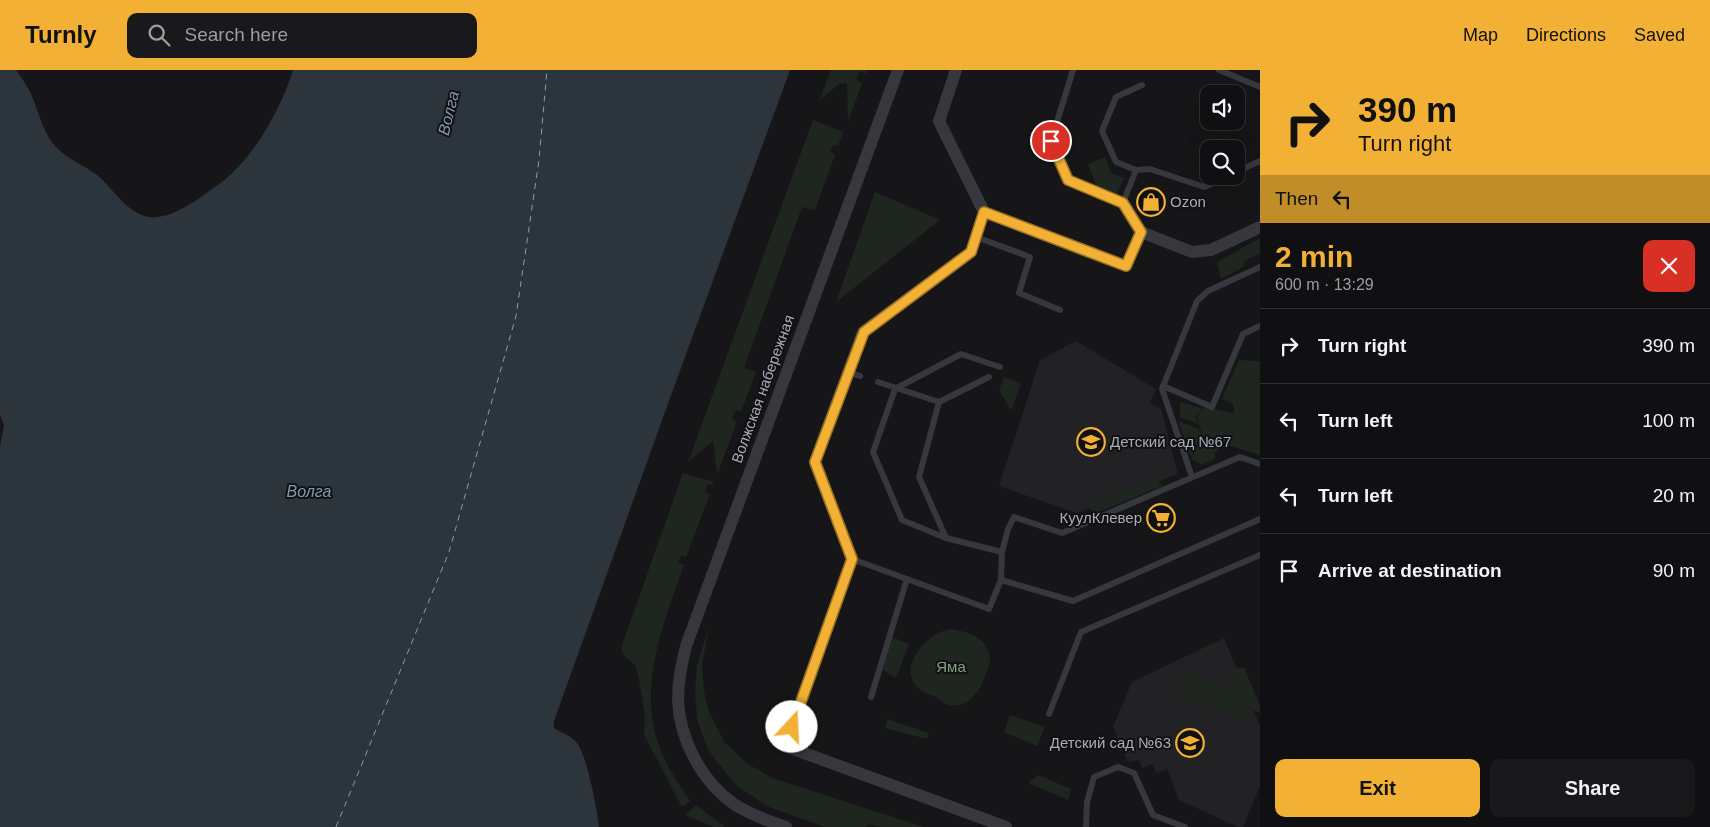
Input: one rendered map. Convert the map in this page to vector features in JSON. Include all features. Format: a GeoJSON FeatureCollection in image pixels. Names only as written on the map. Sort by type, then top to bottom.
{"type":"FeatureCollection","features":[{"type":"Feature","properties":{"kind":"street","name":"Волжская набережная"},"geometry":{"type":"LineString","coordinates":[[786,827],[763,819],[733,804],[713,785],[687,743],[681,723],[678,700],[679,676],[686,646],[898,70]]}},
{"type":"Feature","properties":{"kind":"street"},"geometry":{"type":"LineString","coordinates":[[956,70],[938,121],[984,212],[1126,266],[1141,232],[1192,252],[1211,250],[1260,227]]}},
{"type":"Feature","properties":{"kind":"street"},"geometry":{"type":"LineString","coordinates":[[984,212],[971,252],[864,332],[854,374],[815,462],[852,559],[785,746],[1006,827]]}},
{"type":"Feature","properties":{"kind":"lane"},"geometry":{"type":"LineString","coordinates":[[1073,70],[1051,141],[1068,180],[1123,203],[1141,232]]}},
{"type":"Feature","properties":{"kind":"lane"},"geometry":{"type":"LineString","coordinates":[[1219,70],[1260,87]]}},
{"type":"Feature","properties":{"kind":"lane"},"geometry":{"type":"LineString","coordinates":[[1142,85],[1116,97],[1102,131],[1116,162],[1136,170],[1150,168],[1204,187],[1208,185]]}},
{"type":"Feature","properties":{"kind":"lane"},"geometry":{"type":"LineString","coordinates":[[1245,168],[1260,161]]}},
{"type":"Feature","properties":{"kind":"lane"},"geometry":{"type":"LineString","coordinates":[[1123,203],[1136,170]]}},
{"type":"Feature","properties":{"kind":"lane"},"geometry":{"type":"LineString","coordinates":[[976,237],[1030,257],[1019,293],[1060,310]]}},
{"type":"Feature","properties":{"kind":"lane"},"geometry":{"type":"LineString","coordinates":[[1192,477],[1162,388],[1197,301],[1208,291],[1260,267]]}},
{"type":"Feature","properties":{"kind":"lane"},"geometry":{"type":"LineString","coordinates":[[1163,386],[1212,407],[1243,334],[1260,326]]}},
{"type":"Feature","properties":{"kind":"lane"},"geometry":{"type":"LineString","coordinates":[[1000,367],[962,354],[895,389],[872,452],[902,520],[946,538],[1002,552]]}},
{"type":"Feature","properties":{"kind":"lane"},"geometry":{"type":"LineString","coordinates":[[878,382],[939,402],[990,378]]}},
{"type":"Feature","properties":{"kind":"lane"},"geometry":{"type":"LineString","coordinates":[[939,402],[919,477],[946,538]]}},
{"type":"Feature","properties":{"kind":"lane"},"geometry":{"type":"LineString","coordinates":[[852,559],[988,609],[1001,580],[1002,552],[1008,529],[1014,517],[1062,533],[1240,457],[1260,464]]}},
{"type":"Feature","properties":{"kind":"lane"},"geometry":{"type":"LineString","coordinates":[[1001,580],[1073,601],[1260,519]]}},
{"type":"Feature","properties":{"kind":"lane"},"geometry":{"type":"LineString","coordinates":[[1049,714],[1081,632],[1260,555]]}},
{"type":"Feature","properties":{"kind":"lane"},"geometry":{"type":"LineString","coordinates":[[871,697],[907,579]]}},
{"type":"Feature","properties":{"kind":"lane"},"geometry":{"type":"LineString","coordinates":[[1086,827],[1087,802],[1094,777],[1118,766],[1134,773],[1152,815],[1184,827]]}},
{"type":"Feature","properties":{"kind":"shaded area","name":"Детский сад №67"},"geometry":{"type":"Polygon","coordinates":[[[1076,341],[1156,389],[1150,403],[1161,409],[1178,474],[1077,513],[999,486],[1040,360],[1076,341]]]}},
{"type":"Feature","properties":{"kind":"shaded area","name":"Детский сад №63"},"geometry":{"type":"Polygon","coordinates":[[[1224,638],[1260,726],[1260,786],[1243,827],[1238,827],[1179,800],[1167,769],[1156,773],[1153,764],[1142,768],[1139,760],[1128,762],[1113,727],[1132,682],[1224,638]]]}},
{"type":"Feature","properties":{"kind":"green space"},"geometry":{"type":"Polygon","coordinates":[[[831,70],[867,70],[866,74],[860,71],[856,80],[862,83],[848,122],[847,83],[839,84],[819,101],[831,70]]]}},
{"type":"Feature","properties":{"kind":"green space"},"geometry":{"type":"Polygon","coordinates":[[[813,120],[843,132],[838,146],[833,145],[830,152],[835,155],[815,210],[802,207],[744,368],[756,372],[741,412],[736,410],[732,419],[737,422],[717,475],[713,441],[688,462],[813,120]]]}},
{"type":"Feature","properties":{"kind":"green space"},"geometry":{"type":"Polygon","coordinates":[[[1105,157],[1111,173],[1124,178],[1116,195],[1097,187],[1088,164],[1105,157]]]}},
{"type":"Feature","properties":{"kind":"green space"},"geometry":{"type":"Polygon","coordinates":[[[875,192],[940,220],[836,302],[875,192]]]}},
{"type":"Feature","properties":{"kind":"green space"},"geometry":{"type":"Polygon","coordinates":[[[1260,238],[1260,254],[1244,261],[1243,267],[1221,279],[1217,262],[1260,238]]]}},
{"type":"Feature","properties":{"kind":"green space"},"geometry":{"type":"Polygon","coordinates":[[[1239,360],[1260,361],[1260,455],[1227,445],[1215,452],[1215,459],[1202,465],[1191,459],[1202,435],[1197,417],[1204,407],[1234,413],[1233,404],[1222,399],[1239,360]]]}},
{"type":"Feature","properties":{"kind":"green space"},"geometry":{"type":"Polygon","coordinates":[[[1004,377],[1021,384],[1011,411],[999,390],[1004,377]]]}},
{"type":"Feature","properties":{"kind":"green space"},"geometry":{"type":"Polygon","coordinates":[[[1180,402],[1202,408],[1196,417],[1197,424],[1180,417],[1180,402]]]}},
{"type":"Feature","properties":{"kind":"green space"},"geometry":{"type":"Polygon","coordinates":[[[1178,421],[1199,429],[1201,435],[1191,457],[1178,421]]]}},
{"type":"Feature","properties":{"kind":"green space"},"geometry":{"type":"Polygon","coordinates":[[[683,473],[714,482],[712,485],[708,484],[705,492],[710,494],[686,557],[681,556],[678,563],[684,565],[662,629],[653,674],[651,696],[652,719],[657,740],[671,772],[690,801],[682,807],[644,735],[645,717],[639,680],[635,665],[625,657],[621,648],[683,473]]]}},
{"type":"Feature","properties":{"kind":"green space"},"geometry":{"type":"Polygon","coordinates":[[[1158,479],[1162,486],[1094,514],[1088,506],[1158,479]]]}},
{"type":"Feature","properties":{"kind":"green space"},"geometry":{"type":"Polygon","coordinates":[[[709,627],[702,665],[704,691],[709,712],[725,743],[748,764],[772,778],[924,827],[880,827],[870,824],[865,827],[825,827],[769,807],[737,786],[707,748],[697,719],[695,691],[697,665],[709,627]]]}},
{"type":"Feature","properties":{"kind":"green space","name":"Яма"},"geometry":{"type":"Polygon","coordinates":[[[951,629],[976,637],[986,645],[989,651],[989,665],[980,688],[971,699],[960,705],[946,704],[922,690],[913,681],[911,672],[912,662],[924,644],[942,632],[951,629]]]}},
{"type":"Feature","properties":{"kind":"green space"},"geometry":{"type":"Polygon","coordinates":[[[892,637],[909,644],[896,678],[883,670],[892,637]]]}},
{"type":"Feature","properties":{"kind":"green space"},"geometry":{"type":"Polygon","coordinates":[[[1232,667],[1244,668],[1260,705],[1260,713],[1247,707],[1238,720],[1208,700],[1186,704],[1181,684],[1195,674],[1216,685],[1232,688],[1232,667]]]}},
{"type":"Feature","properties":{"kind":"green space"},"geometry":{"type":"Polygon","coordinates":[[[1010,715],[1045,727],[1037,746],[1004,732],[1010,715]]]}},
{"type":"Feature","properties":{"kind":"green space"},"geometry":{"type":"Polygon","coordinates":[[[887,719],[929,733],[927,739],[885,728],[887,719]]]}},
{"type":"Feature","properties":{"kind":"green space"},"geometry":{"type":"Polygon","coordinates":[[[1038,775],[1071,789],[1068,800],[1028,783],[1038,775]]]}},
{"type":"Feature","properties":{"kind":"green space"},"geometry":{"type":"Polygon","coordinates":[[[696,805],[725,827],[714,827],[685,815],[696,805]]]}},
{"type":"Feature","properties":{"kind":"water","name":"Волга"},"geometry":{"type":"Polygon","coordinates":[[[0,70],[16,70],[30,93],[48,136],[60,151],[97,175],[134,211],[141,215],[156,217],[169,215],[187,206],[218,185],[237,168],[263,135],[289,83],[293,70],[790,70],[554,721],[554,728],[572,738],[581,750],[591,783],[599,827],[0,827],[0,446],[4,425],[0,414],[0,70]]]}},
{"type":"Feature","properties":{"kind":"ferry route"},"geometry":{"type":"LineString","coordinates":[[336,827],[449,552],[516,316],[539,160],[547,70]]}},
{"type":"Feature","properties":{"kind":"place","name":"Ozon"},"geometry":{"type":"Point","coordinates":[1151,202]}},
{"type":"Feature","properties":{"kind":"place","name":"Детский сад №67"},"geometry":{"type":"Point","coordinates":[1091,442]}},
{"type":"Feature","properties":{"kind":"place","name":"КуулКлевер"},"geometry":{"type":"Point","coordinates":[1161,518]}},
{"type":"Feature","properties":{"kind":"place","name":"Детский сад №63"},"geometry":{"type":"Point","coordinates":[1190,743]}},
{"type":"Feature","properties":{"kind":"route"},"geometry":{"type":"LineString","coordinates":[[792,727],[852,559],[815,462],[864,332],[971,252],[984,212],[1126,266],[1141,232],[1123,203],[1068,180],[1051,141]]}}]}
